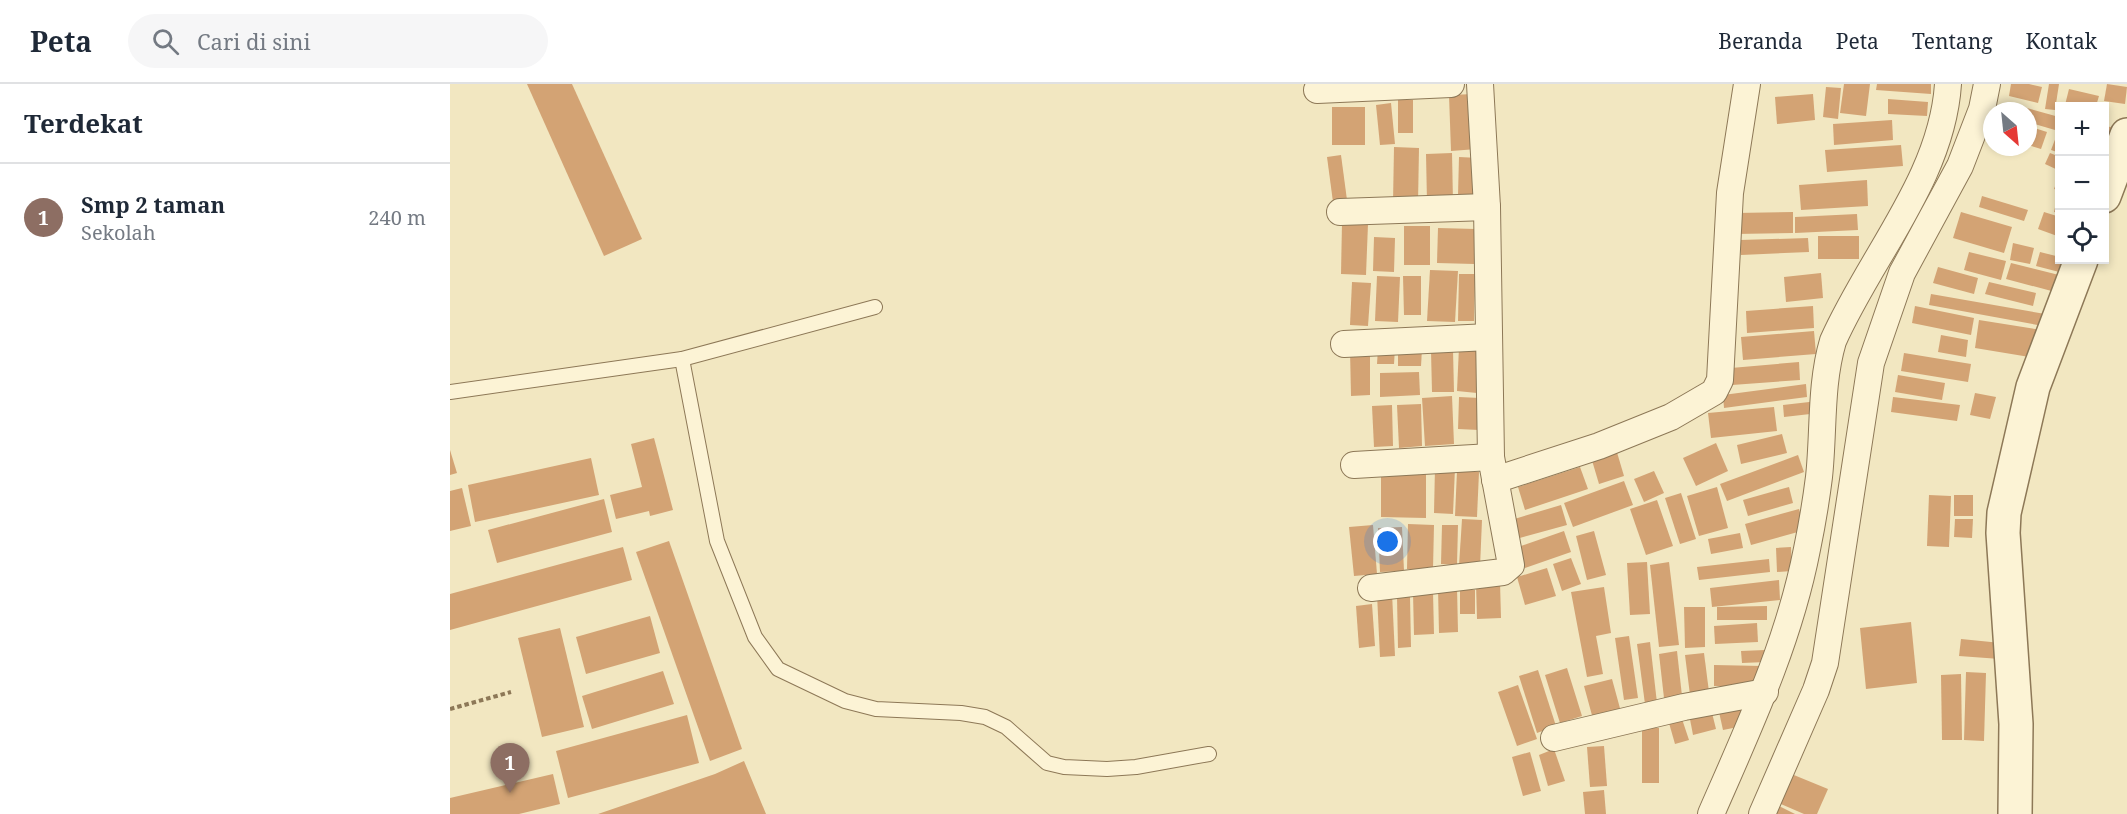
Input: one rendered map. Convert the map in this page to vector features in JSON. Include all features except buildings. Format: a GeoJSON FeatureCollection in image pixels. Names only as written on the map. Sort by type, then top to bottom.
{"type":"FeatureCollection","features":[{"type":"Feature","properties":{"kind":"street"},"geometry":{"type":"LineString","coordinates":[[1317,90],[1451,84]]}},
{"type":"Feature","properties":{"kind":"street"},"geometry":{"type":"LineString","coordinates":[[1371,588],[1503,572],[1511,565],[1493,468],[1487,207],[1480,84]]}},
{"type":"Feature","properties":{"kind":"street"},"geometry":{"type":"LineString","coordinates":[[1354,465],[1493,468],[1599,446],[1671,417],[1713,392],[1720,380],[1730,193],[1747,84]]}},
{"type":"Feature","properties":{"kind":"street"},"geometry":{"type":"LineString","coordinates":[[1712,814],[1765,692],[1789,622],[1807,551],[1819,476],[1828,356],[1840,324],[1925,170],[1939,136],[1948,84]]}},
{"type":"Feature","properties":{"kind":"street"},"geometry":{"type":"LineString","coordinates":[[1762,814],[1816,690],[1825,663],[1871,363],[1902,273],[1960,166],[1982,109],[1987,84]]}},
{"type":"Feature","properties":{"kind":"street"},"geometry":{"type":"LineString","coordinates":[[2109,183],[2127,135]]}},
{"type":"Feature","properties":{"kind":"street"},"geometry":{"type":"LineString","coordinates":[[1340,212],[1487,207]]}},
{"type":"Feature","properties":{"kind":"street"},"geometry":{"type":"LineString","coordinates":[[2015,814],[2016,724],[2002,533],[2004,513],[2033,387],[2079,264]]}},
{"type":"Feature","properties":{"kind":"street"},"geometry":{"type":"LineString","coordinates":[[1344,344],[1489,336]]}},
{"type":"Feature","properties":{"kind":"street"},"geometry":{"type":"LineString","coordinates":[[1554,738],[1684,707],[1765,692]]}},
{"type":"Feature","properties":{"kind":"lane"},"geometry":{"type":"LineString","coordinates":[[450,392],[682,359],[875,307]]}},
{"type":"Feature","properties":{"kind":"lane"},"geometry":{"type":"LineString","coordinates":[[682,359],[717,541],[755,637],[778,669],[845,700],[876,709],[961,713],[985,717],[1006,727],[1047,763],[1064,767],[1107,769],[1136,767],[1209,754]]}},
{"type":"Feature","properties":{"kind":"path"},"geometry":{"type":"LineString","coordinates":[[450,709],[511,692]]}},
{"type":"Feature","properties":{"kind":"place","name":"Smp 2 taman"},"geometry":{"type":"Point","coordinates":[510,793]}}]}
